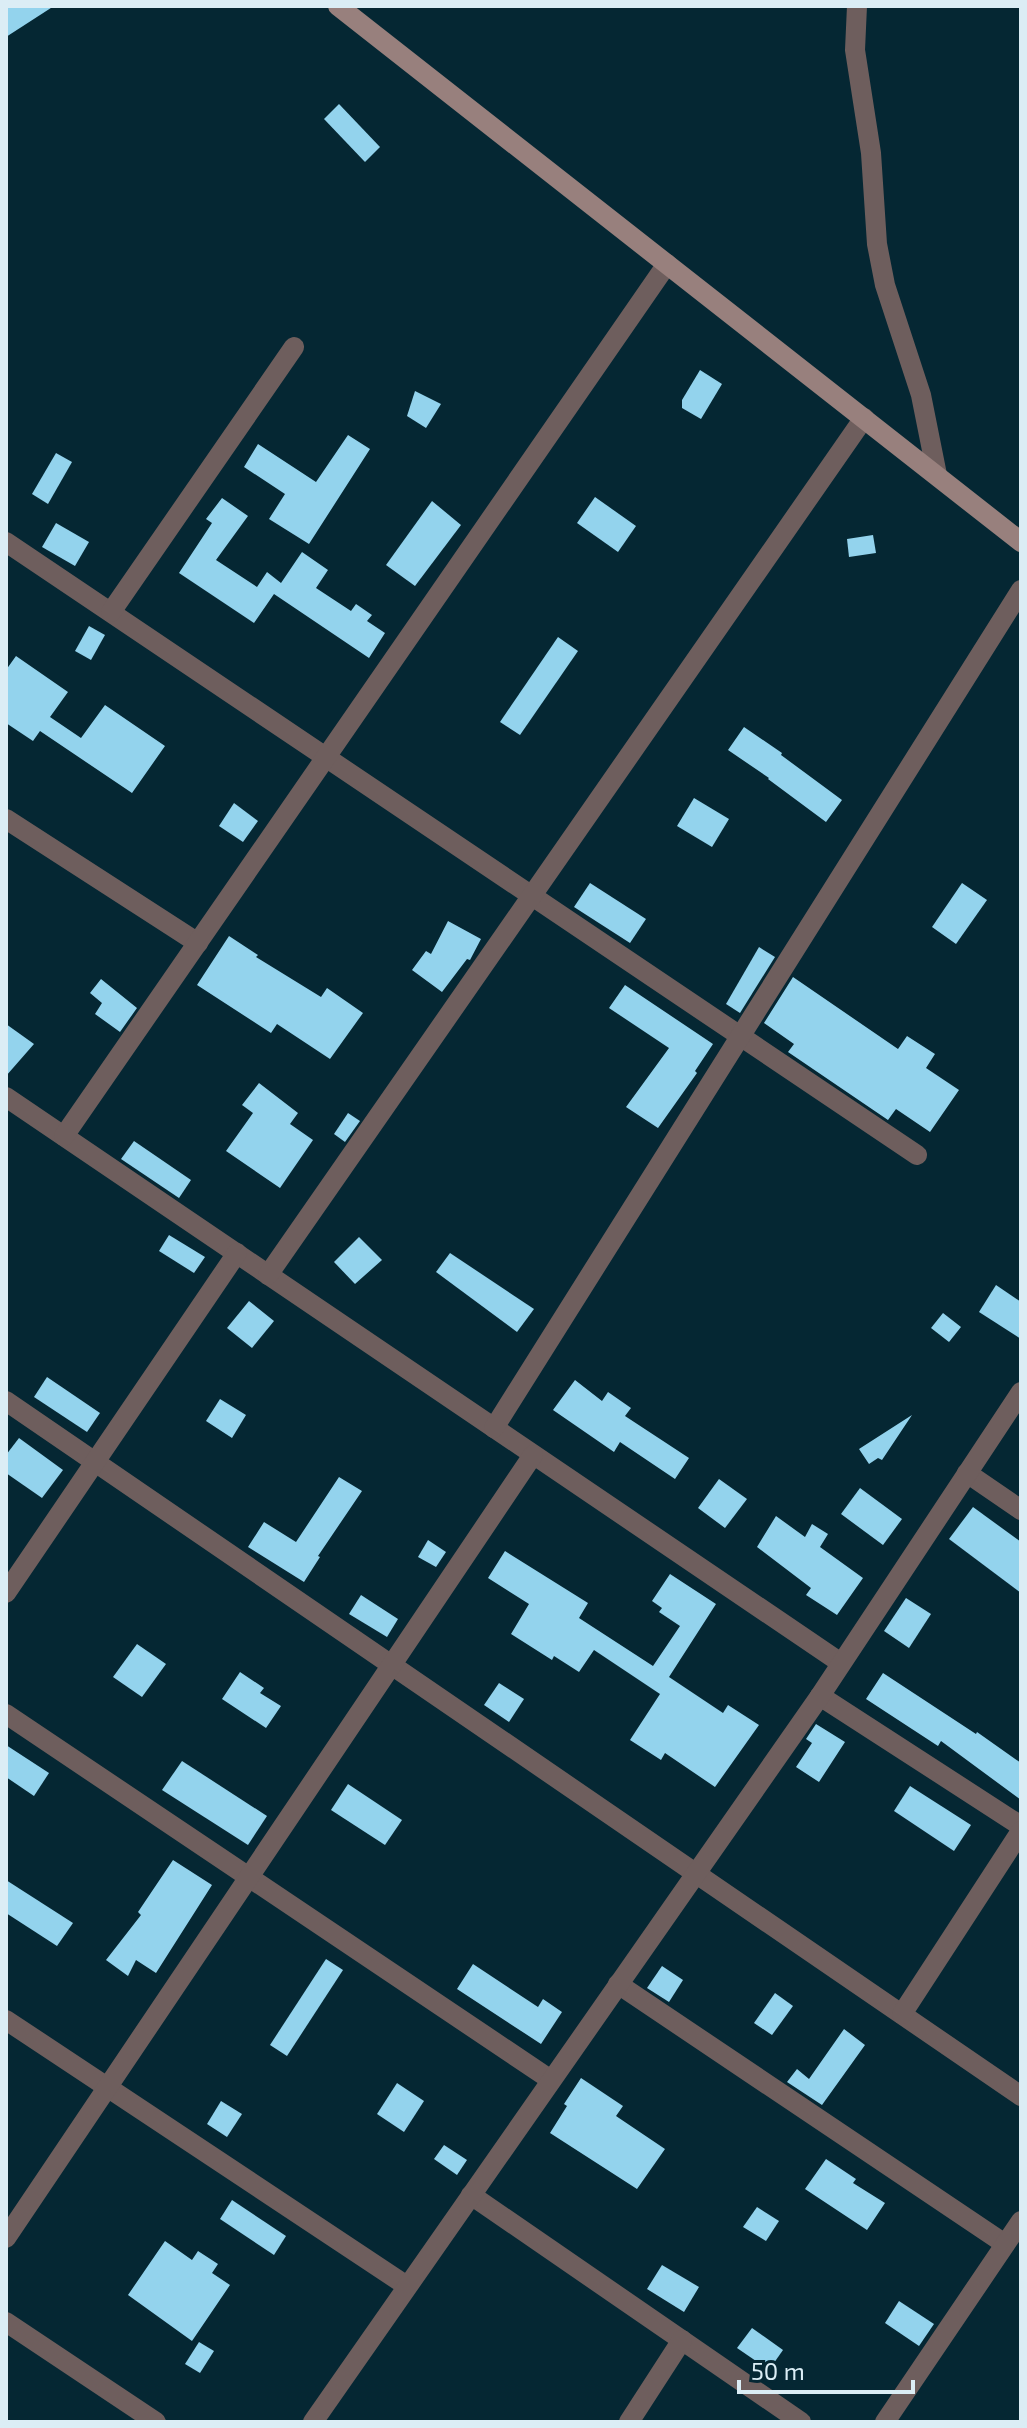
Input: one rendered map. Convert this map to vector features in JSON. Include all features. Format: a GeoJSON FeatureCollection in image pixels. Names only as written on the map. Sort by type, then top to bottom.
{"type":"FeatureCollection","features":[{"type":"Feature","properties":{"kind":"main road"},"geometry":{"type":"LineString","coordinates":[[338,6],[1021,542]]}},
{"type":"Feature","properties":{"kind":"street"},"geometry":{"type":"LineString","coordinates":[[355,6],[363,26]]}},
{"type":"Feature","properties":{"kind":"street"},"geometry":{"type":"LineString","coordinates":[[857,6],[855,50],[871,153],[877,244],[885,285],[921,395],[937,475]]}},
{"type":"Feature","properties":{"kind":"street"},"geometry":{"type":"LineString","coordinates":[[64,1136],[667,264]]}},
{"type":"Feature","properties":{"kind":"street"},"geometry":{"type":"LineString","coordinates":[[111,612],[294,347]]}},
{"type":"Feature","properties":{"kind":"street"},"geometry":{"type":"LineString","coordinates":[[268,1275],[864,418]]}},
{"type":"Feature","properties":{"kind":"street"},"geometry":{"type":"LineString","coordinates":[[6,542],[917,1155]]}},
{"type":"Feature","properties":{"kind":"street"},"geometry":{"type":"LineString","coordinates":[[494,1428],[1021,590]]}},
{"type":"Feature","properties":{"kind":"street"},"geometry":{"type":"LineString","coordinates":[[6,819],[198,943]]}},
{"type":"Feature","properties":{"kind":"street"},"geometry":{"type":"LineString","coordinates":[[6,1097],[841,1663]]}},
{"type":"Feature","properties":{"kind":"street"},"geometry":{"type":"LineString","coordinates":[[6,1593],[237,1253]]}},
{"type":"Feature","properties":{"kind":"street"},"geometry":{"type":"LineString","coordinates":[[313,2422],[820,1696],[1021,1392]]}},
{"type":"Feature","properties":{"kind":"street"},"geometry":{"type":"LineString","coordinates":[[6,1401],[1021,2096]]}},
{"type":"Feature","properties":{"kind":"street"},"geometry":{"type":"LineString","coordinates":[[6,2238],[533,1455]]}},
{"type":"Feature","properties":{"kind":"street"},"geometry":{"type":"LineString","coordinates":[[967,1473],[1021,1510]]}},
{"type":"Feature","properties":{"kind":"street"},"geometry":{"type":"LineString","coordinates":[[820,1696],[1021,1828],[902,2014]]}},
{"type":"Feature","properties":{"kind":"street"},"geometry":{"type":"LineString","coordinates":[[6,1714],[551,2080]]}},
{"type":"Feature","properties":{"kind":"street"},"geometry":{"type":"LineString","coordinates":[[618,1984],[1005,2244]]}},
{"type":"Feature","properties":{"kind":"street"},"geometry":{"type":"LineString","coordinates":[[6,2020],[407,2286]]}},
{"type":"Feature","properties":{"kind":"street"},"geometry":{"type":"LineString","coordinates":[[471,2195],[801,2422]]}},
{"type":"Feature","properties":{"kind":"street"},"geometry":{"type":"LineString","coordinates":[[885,2422],[1021,2221]]}},
{"type":"Feature","properties":{"kind":"street"},"geometry":{"type":"LineString","coordinates":[[6,2322],[156,2422]]}},
{"type":"Feature","properties":{"kind":"street"},"geometry":{"type":"LineString","coordinates":[[629,2422],[682,2340]]}},
{"type":"Feature","properties":{"kind":"building"},"geometry":{"type":"Polygon","coordinates":[[[6,6],[54,6],[6,37],[6,6]]]}},
{"type":"Feature","properties":{"kind":"building"},"geometry":{"type":"Polygon","coordinates":[[[339,104],[380,147],[365,162],[324,119],[339,104]]]}},
{"type":"Feature","properties":{"kind":"building"},"geometry":{"type":"Polygon","coordinates":[[[700,370],[722,384],[701,419],[682,408],[682,400],[700,370]]]}},
{"type":"Feature","properties":{"kind":"building"},"geometry":{"type":"Polygon","coordinates":[[[415,391],[441,404],[426,428],[407,416],[415,391]]]}},
{"type":"Feature","properties":{"kind":"building"},"geometry":{"type":"Polygon","coordinates":[[[348,435],[370,449],[309,544],[269,519],[285,494],[244,467],[258,444],[316,482],[348,435]]]}},
{"type":"Feature","properties":{"kind":"building"},"geometry":{"type":"Polygon","coordinates":[[[56,453],[72,462],[48,504],[32,494],[56,453]]]}},
{"type":"Feature","properties":{"kind":"building"},"geometry":{"type":"Polygon","coordinates":[[[595,497],[636,526],[618,552],[577,523],[595,497]]]}},
{"type":"Feature","properties":{"kind":"building"},"geometry":{"type":"Polygon","coordinates":[[[222,498],[248,516],[216,560],[257,587],[267,572],[281,583],[302,552],[328,570],[316,588],[351,611],[356,604],[372,615],[367,621],[385,633],[369,658],[274,594],[254,623],[179,573],[212,523],[206,519],[222,498]]]}},
{"type":"Feature","properties":{"kind":"building"},"geometry":{"type":"Polygon","coordinates":[[[432,501],[461,525],[415,586],[386,565],[432,501]]]}},
{"type":"Feature","properties":{"kind":"building"},"geometry":{"type":"Polygon","coordinates":[[[56,523],[89,542],[75,566],[42,547],[56,523]]]}},
{"type":"Feature","properties":{"kind":"building"},"geometry":{"type":"Polygon","coordinates":[[[873,535],[876,553],[849,557],[847,539],[873,535]]]}},
{"type":"Feature","properties":{"kind":"building"},"geometry":{"type":"Polygon","coordinates":[[[89,626],[105,635],[91,660],[75,651],[89,626]]]}},
{"type":"Feature","properties":{"kind":"building"},"geometry":{"type":"Polygon","coordinates":[[[558,637],[578,651],[520,735],[500,722],[558,637]]]}},
{"type":"Feature","properties":{"kind":"building"},"geometry":{"type":"Polygon","coordinates":[[[16,656],[68,692],[50,717],[81,738],[105,705],[165,746],[132,793],[40,731],[33,741],[6,723],[6,670],[16,656]]]}},
{"type":"Feature","properties":{"kind":"building"},"geometry":{"type":"Polygon","coordinates":[[[744,727],[842,800],[826,822],[728,750],[744,727]]]}},
{"type":"Feature","properties":{"kind":"building"},"geometry":{"type":"Polygon","coordinates":[[[694,798],[729,819],[712,847],[677,826],[694,798]]]}},
{"type":"Feature","properties":{"kind":"building"},"geometry":{"type":"Polygon","coordinates":[[[234,803],[258,821],[243,842],[219,826],[234,803]]]}},
{"type":"Feature","properties":{"kind":"building"},"geometry":{"type":"Polygon","coordinates":[[[590,883],[646,919],[630,943],[574,907],[590,883]]]}},
{"type":"Feature","properties":{"kind":"building"},"geometry":{"type":"Polygon","coordinates":[[[962,883],[987,900],[956,944],[932,927],[962,883]]]}},
{"type":"Feature","properties":{"kind":"building"},"geometry":{"type":"Polygon","coordinates":[[[448,921],[481,939],[470,960],[467,959],[442,992],[412,970],[426,951],[431,954],[448,921]]]}},
{"type":"Feature","properties":{"kind":"building"},"geometry":{"type":"Polygon","coordinates":[[[229,936],[258,955],[256,957],[321,997],[327,988],[363,1013],[330,1059],[277,1024],[271,1033],[197,985],[229,936]]]}},
{"type":"Feature","properties":{"kind":"building"},"geometry":{"type":"Polygon","coordinates":[[[759,947],[775,957],[740,1013],[726,1004],[759,947]]]}},
{"type":"Feature","properties":{"kind":"building"},"geometry":{"type":"Polygon","coordinates":[[[793,977],[898,1049],[907,1036],[935,1054],[926,1068],[959,1090],[930,1132],[896,1109],[888,1120],[788,1052],[794,1044],[764,1023],[793,977]]]}},
{"type":"Feature","properties":{"kind":"building"},"geometry":{"type":"Polygon","coordinates":[[[101,979],[137,1008],[120,1032],[95,1014],[102,1003],[90,993],[101,979]]]}},
{"type":"Feature","properties":{"kind":"building"},"geometry":{"type":"Polygon","coordinates":[[[625,985],[713,1044],[695,1071],[697,1073],[658,1128],[626,1107],[669,1048],[609,1008],[625,985]]]}},
{"type":"Feature","properties":{"kind":"building"},"geometry":{"type":"Polygon","coordinates":[[[6,1024],[34,1044],[6,1076],[6,1024]]]}},
{"type":"Feature","properties":{"kind":"building"},"geometry":{"type":"Polygon","coordinates":[[[259,1083],[298,1113],[290,1124],[313,1140],[280,1188],[226,1151],[253,1113],[242,1105],[259,1083]]]}},
{"type":"Feature","properties":{"kind":"building"},"geometry":{"type":"Polygon","coordinates":[[[348,1113],[360,1121],[345,1142],[334,1134],[348,1113]]]}},
{"type":"Feature","properties":{"kind":"building"},"geometry":{"type":"Polygon","coordinates":[[[134,1141],[191,1180],[179,1198],[121,1159],[134,1141]]]}},
{"type":"Feature","properties":{"kind":"building"},"geometry":{"type":"Polygon","coordinates":[[[169,1235],[205,1257],[194,1273],[159,1251],[169,1235]]]}},
{"type":"Feature","properties":{"kind":"building"},"geometry":{"type":"Polygon","coordinates":[[[359,1237],[382,1260],[355,1284],[334,1262],[359,1237]]]}},
{"type":"Feature","properties":{"kind":"building"},"geometry":{"type":"Polygon","coordinates":[[[450,1253],[534,1309],[517,1332],[436,1272],[450,1253]]]}},
{"type":"Feature","properties":{"kind":"building"},"geometry":{"type":"Polygon","coordinates":[[[996,1285],[1021,1302],[1021,1339],[979,1312],[996,1285]]]}},
{"type":"Feature","properties":{"kind":"building"},"geometry":{"type":"Polygon","coordinates":[[[249,1301],[274,1321],[252,1348],[227,1328],[249,1301]]]}},
{"type":"Feature","properties":{"kind":"building"},"geometry":{"type":"Polygon","coordinates":[[[943,1313],[961,1327],[949,1342],[931,1328],[943,1313]]]}},
{"type":"Feature","properties":{"kind":"building"},"geometry":{"type":"Polygon","coordinates":[[[47,1377],[100,1413],[87,1432],[34,1397],[47,1377]]]}},
{"type":"Feature","properties":{"kind":"building"},"geometry":{"type":"Polygon","coordinates":[[[575,1380],[602,1401],[608,1392],[631,1408],[625,1416],[689,1458],[675,1479],[620,1442],[614,1452],[553,1410],[575,1380]]]}},
{"type":"Feature","properties":{"kind":"building"},"geometry":{"type":"Polygon","coordinates":[[[220,1399],[246,1415],[232,1438],[206,1421],[220,1399]]]}},
{"type":"Feature","properties":{"kind":"building"},"geometry":{"type":"Polygon","coordinates":[[[912,1415],[882,1460],[878,1458],[869,1464],[859,1449],[912,1415]]]}},
{"type":"Feature","properties":{"kind":"building"},"geometry":{"type":"Polygon","coordinates":[[[19,1438],[63,1470],[42,1498],[6,1473],[6,1455],[19,1438]]]}},
{"type":"Feature","properties":{"kind":"building"},"geometry":{"type":"Polygon","coordinates":[[[339,1477],[362,1491],[304,1582],[248,1547],[264,1522],[296,1542],[339,1477]]]}},
{"type":"Feature","properties":{"kind":"building"},"geometry":{"type":"Polygon","coordinates":[[[719,1479],[747,1499],[725,1528],[698,1508],[719,1479]]]}},
{"type":"Feature","properties":{"kind":"building"},"geometry":{"type":"Polygon","coordinates":[[[860,1488],[902,1519],[883,1545],[841,1514],[860,1488]]]}},
{"type":"Feature","properties":{"kind":"building"},"geometry":{"type":"Polygon","coordinates":[[[973,1507],[1021,1542],[1021,1593],[949,1539],[973,1507]]]}},
{"type":"Feature","properties":{"kind":"building"},"geometry":{"type":"Polygon","coordinates":[[[776,1516],[805,1537],[812,1524],[828,1534],[820,1547],[863,1578],[837,1615],[806,1595],[811,1588],[757,1547],[776,1516]]]}},
{"type":"Feature","properties":{"kind":"building"},"geometry":{"type":"Polygon","coordinates":[[[428,1540],[446,1552],[436,1567],[418,1557],[428,1540]]]}},
{"type":"Feature","properties":{"kind":"building"},"geometry":{"type":"Polygon","coordinates":[[[505,1551],[588,1603],[579,1618],[653,1666],[680,1626],[659,1612],[662,1608],[652,1601],[670,1574],[716,1604],[669,1677],[723,1713],[728,1705],[759,1725],[715,1787],[665,1753],[661,1760],[630,1740],[660,1694],[594,1650],[579,1672],[554,1656],[552,1660],[511,1634],[529,1604],[488,1578],[505,1551]]]}},
{"type":"Feature","properties":{"kind":"building"},"geometry":{"type":"Polygon","coordinates":[[[361,1595],[398,1619],[387,1637],[349,1614],[361,1595]]]}},
{"type":"Feature","properties":{"kind":"building"},"geometry":{"type":"Polygon","coordinates":[[[906,1598],[931,1614],[909,1648],[884,1631],[906,1598]]]}},
{"type":"Feature","properties":{"kind":"building"},"geometry":{"type":"Polygon","coordinates":[[[137,1644],[166,1664],[142,1697],[113,1677],[137,1644]]]}},
{"type":"Feature","properties":{"kind":"building"},"geometry":{"type":"Polygon","coordinates":[[[240,1672],[264,1688],[260,1693],[281,1706],[266,1728],[222,1699],[240,1672]]]}},
{"type":"Feature","properties":{"kind":"building"},"geometry":{"type":"Polygon","coordinates":[[[883,1673],[1021,1763],[1021,1800],[941,1741],[938,1746],[866,1699],[883,1673]]]}},
{"type":"Feature","properties":{"kind":"building"},"geometry":{"type":"Polygon","coordinates":[[[499,1683],[524,1699],[509,1722],[484,1705],[499,1683]]]}},
{"type":"Feature","properties":{"kind":"building"},"geometry":{"type":"Polygon","coordinates":[[[816,1724],[845,1742],[819,1782],[796,1767],[812,1743],[806,1739],[816,1724]]]}},
{"type":"Feature","properties":{"kind":"building"},"geometry":{"type":"Polygon","coordinates":[[[6,1745],[49,1773],[34,1796],[6,1777],[6,1745]]]}},
{"type":"Feature","properties":{"kind":"building"},"geometry":{"type":"Polygon","coordinates":[[[182,1761],[267,1816],[248,1845],[162,1790],[182,1761]]]}},
{"type":"Feature","properties":{"kind":"building"},"geometry":{"type":"Polygon","coordinates":[[[348,1784],[402,1820],[385,1845],[331,1810],[348,1784]]]}},
{"type":"Feature","properties":{"kind":"building"},"geometry":{"type":"Polygon","coordinates":[[[910,1786],[971,1825],[954,1851],[894,1811],[910,1786]]]}},
{"type":"Feature","properties":{"kind":"building"},"geometry":{"type":"Polygon","coordinates":[[[173,1860],[212,1885],[156,1973],[136,1960],[128,1976],[106,1960],[141,1915],[138,1912],[173,1860]]]}},
{"type":"Feature","properties":{"kind":"building"},"geometry":{"type":"Polygon","coordinates":[[[6,1880],[73,1923],[57,1946],[6,1913],[6,1880]]]}},
{"type":"Feature","properties":{"kind":"building"},"geometry":{"type":"Polygon","coordinates":[[[326,1959],[343,1970],[287,2056],[270,2045],[326,1959]]]}},
{"type":"Feature","properties":{"kind":"building"},"geometry":{"type":"Polygon","coordinates":[[[473,1964],[538,2007],[543,1999],[562,2012],[541,2044],[457,1989],[473,1964]]]}},
{"type":"Feature","properties":{"kind":"building"},"geometry":{"type":"Polygon","coordinates":[[[662,1966],[683,1980],[669,2002],[647,1988],[662,1966]]]}},
{"type":"Feature","properties":{"kind":"building"},"geometry":{"type":"Polygon","coordinates":[[[775,1993],[793,2006],[772,2035],[754,2023],[775,1993]]]}},
{"type":"Feature","properties":{"kind":"building"},"geometry":{"type":"Polygon","coordinates":[[[844,2029],[865,2045],[822,2105],[787,2082],[797,2069],[809,2079],[844,2029]]]}},
{"type":"Feature","properties":{"kind":"building"},"geometry":{"type":"Polygon","coordinates":[[[581,2078],[623,2106],[616,2116],[665,2149],[637,2189],[550,2133],[581,2078]]]}},
{"type":"Feature","properties":{"kind":"building"},"geometry":{"type":"Polygon","coordinates":[[[397,2083],[424,2101],[404,2132],[377,2114],[397,2083]]]}},
{"type":"Feature","properties":{"kind":"building"},"geometry":{"type":"Polygon","coordinates":[[[221,2101],[242,2114],[227,2137],[207,2124],[221,2101]]]}},
{"type":"Feature","properties":{"kind":"building"},"geometry":{"type":"Polygon","coordinates":[[[444,2145],[467,2160],[457,2175],[434,2159],[444,2145]]]}},
{"type":"Feature","properties":{"kind":"building"},"geometry":{"type":"Polygon","coordinates":[[[826,2159],[856,2179],[853,2183],[885,2203],[867,2230],[805,2189],[826,2159]]]}},
{"type":"Feature","properties":{"kind":"building"},"geometry":{"type":"Polygon","coordinates":[[[232,2200],[286,2236],[274,2255],[220,2219],[232,2200]]]}},
{"type":"Feature","properties":{"kind":"building"},"geometry":{"type":"Polygon","coordinates":[[[757,2207],[779,2221],[766,2241],[743,2227],[757,2207]]]}},
{"type":"Feature","properties":{"kind":"building"},"geometry":{"type":"Polygon","coordinates":[[[165,2241],[192,2260],[198,2251],[218,2264],[212,2273],[230,2285],[192,2341],[128,2295],[165,2241]]]}},
{"type":"Feature","properties":{"kind":"building"},"geometry":{"type":"Polygon","coordinates":[[[662,2265],[699,2287],[684,2312],[647,2289],[662,2265]]]}},
{"type":"Feature","properties":{"kind":"building"},"geometry":{"type":"Polygon","coordinates":[[[899,2301],[934,2324],[919,2346],[885,2323],[899,2301]]]}},
{"type":"Feature","properties":{"kind":"building"},"geometry":{"type":"Polygon","coordinates":[[[752,2328],[783,2350],[769,2370],[737,2348],[752,2328]]]}},
{"type":"Feature","properties":{"kind":"building"},"geometry":{"type":"Polygon","coordinates":[[[199,2342],[214,2351],[200,2373],[185,2364],[199,2342]]]}}]}
